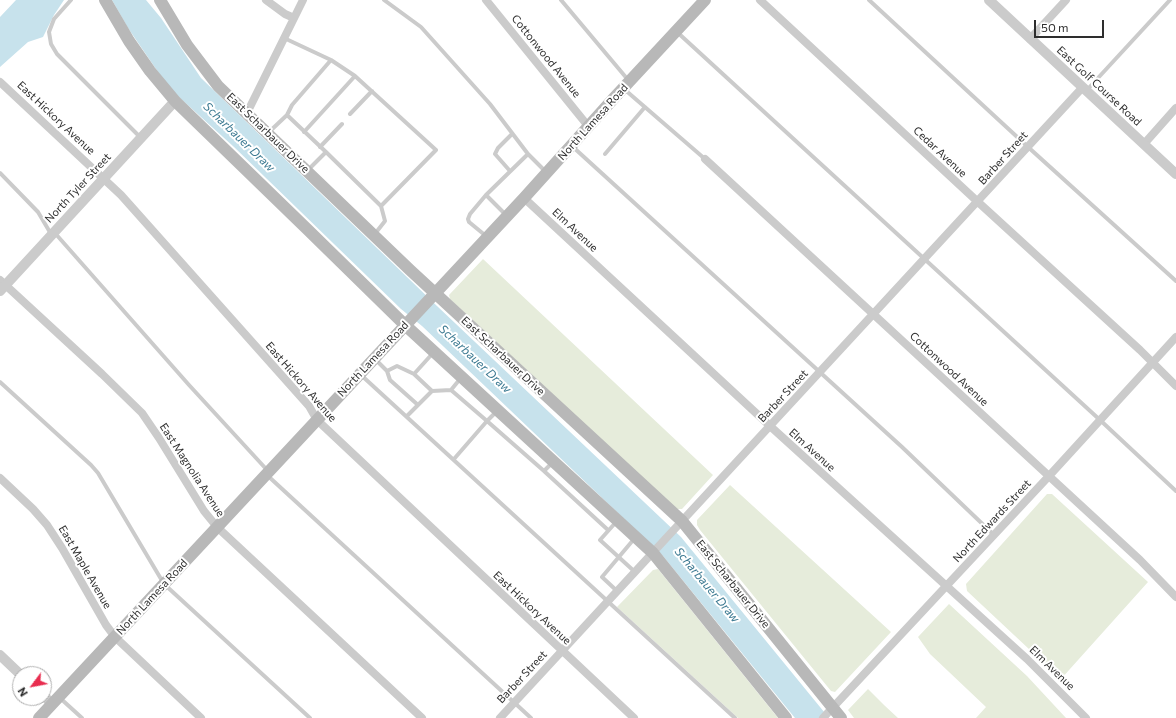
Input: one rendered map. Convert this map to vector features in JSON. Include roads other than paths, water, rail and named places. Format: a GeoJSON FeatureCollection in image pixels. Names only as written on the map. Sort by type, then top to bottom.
{"type":"FeatureCollection","features":[{"type":"Feature","properties":{"kind":"main road"},"geometry":{"type":"LineString","coordinates":[[105,0],[129,42],[150,72],[175,101],[407,322],[434,352],[653,553],[786,718]]}},
{"type":"Feature","properties":{"kind":"main road","name":"East Scharbauer Drive"},"geometry":{"type":"LineString","coordinates":[[160,0],[187,45],[218,86],[434,294],[682,521],[841,718]]}},
{"type":"Feature","properties":{"kind":"main road","name":"North Lamesa Road"},"geometry":{"type":"LineString","coordinates":[[52,699],[115,637],[506,215],[524,198],[626,84],[705,0]]}},
{"type":"Feature","properties":{"kind":"main road","name":"North Lamesa Road"},"geometry":{"type":"LineString","coordinates":[[39,718],[47,706]]}},
{"type":"Feature","properties":{"kind":"street"},"geometry":{"type":"LineString","coordinates":[[266,0],[285,14],[294,18]]}},
{"type":"Feature","properties":{"kind":"street"},"geometry":{"type":"LineString","coordinates":[[247,113],[303,0]]}},
{"type":"Feature","properties":{"kind":"street","name":"Cottonwood Avenue"},"geometry":{"type":"LineString","coordinates":[[486,0],[588,126]]}},
{"type":"Feature","properties":{"kind":"street","name":"Cedar Avenue"},"geometry":{"type":"LineString","coordinates":[[760,0],[1176,386]]}},
{"type":"Feature","properties":{"kind":"street","name":"East Golf Course Road"},"geometry":{"type":"LineString","coordinates":[[989,0],[1176,174]]}},
{"type":"Feature","properties":{"kind":"street"},"geometry":{"type":"LineString","coordinates":[[1030,39],[1066,0]]}},
{"type":"Feature","properties":{"kind":"street","name":"East Hickory Avenue"},"geometry":{"type":"LineString","coordinates":[[0,82],[121,195],[309,406],[317,420],[634,718]]}},
{"type":"Feature","properties":{"kind":"street","name":"Barber Street"},"geometry":{"type":"LineString","coordinates":[[500,718],[1028,147],[1084,89]]}},
{"type":"Feature","properties":{"kind":"street","name":"North Tyler Street"},"geometry":{"type":"LineString","coordinates":[[2,285],[53,233],[175,101]]}},
{"type":"Feature","properties":{"kind":"street"},"geometry":{"type":"LineString","coordinates":[[1144,144],[1176,108]]}},
{"type":"Feature","properties":{"kind":"street","name":"Cottonwood Avenue"},"geometry":{"type":"LineString","coordinates":[[705,159],[1140,560],[1176,597]]}},
{"type":"Feature","properties":{"kind":"street","name":"Elm Avenue"},"geometry":{"type":"LineString","coordinates":[[524,198],[770,426],[1027,658],[1086,718]]}},
{"type":"Feature","properties":{"kind":"street","name":"East Magnolia Avenue"},"geometry":{"type":"LineString","coordinates":[[2,285],[102,374],[142,414],[159,438],[204,511],[217,527],[422,718]]}},
{"type":"Feature","properties":{"kind":"street","name":"North Edwards Street"},"geometry":{"type":"LineString","coordinates":[[823,718],[1049,476],[1176,337]]}},
{"type":"Feature","properties":{"kind":"street","name":"East Maple Avenue"},"geometry":{"type":"LineString","coordinates":[[0,478],[33,509],[47,525],[106,625],[115,637],[201,718]]}},
{"type":"Feature","properties":{"kind":"street"},"geometry":{"type":"LineString","coordinates":[[0,655],[12,666]]}},
{"type":"Feature","properties":{"kind":"lane"},"geometry":{"type":"LineString","coordinates":[[71,0],[54,19],[49,32],[51,44],[58,54],[141,138]]}},
{"type":"Feature","properties":{"kind":"lane"},"geometry":{"type":"LineString","coordinates":[[384,0],[421,27],[490,104],[528,154],[546,172]]}},
{"type":"Feature","properties":{"kind":"lane"},"geometry":{"type":"LineString","coordinates":[[561,0],[645,107],[705,159]]}},
{"type":"Feature","properties":{"kind":"lane"},"geometry":{"type":"LineString","coordinates":[[869,0],[1176,281]]}},
{"type":"Feature","properties":{"kind":"lane"},"geometry":{"type":"LineString","coordinates":[[1084,89],[1170,0]]}},
{"type":"Feature","properties":{"kind":"lane"},"geometry":{"type":"LineString","coordinates":[[676,31],[1176,491]]}},
{"type":"Feature","properties":{"kind":"lane"},"geometry":{"type":"LineString","coordinates":[[284,38],[331,60],[355,76],[436,150],[382,206]]}},
{"type":"Feature","properties":{"kind":"lane"},"geometry":{"type":"LineString","coordinates":[[268,133],[287,115],[292,105],[331,60]]}},
{"type":"Feature","properties":{"kind":"lane"},"geometry":{"type":"LineString","coordinates":[[304,132],[355,76]]}},
{"type":"Feature","properties":{"kind":"lane"},"geometry":{"type":"LineString","coordinates":[[350,114],[372,91]]}},
{"type":"Feature","properties":{"kind":"lane"},"geometry":{"type":"LineString","coordinates":[[605,154],[645,107]]}},
{"type":"Feature","properties":{"kind":"lane"},"geometry":{"type":"LineString","coordinates":[[287,115],[382,206],[385,221],[374,235]]}},
{"type":"Feature","properties":{"kind":"lane"},"geometry":{"type":"LineString","coordinates":[[320,147],[342,124]]}},
{"type":"Feature","properties":{"kind":"lane"},"geometry":{"type":"LineString","coordinates":[[510,171],[495,154],[498,148],[512,134]]}},
{"type":"Feature","properties":{"kind":"lane"},"geometry":{"type":"LineString","coordinates":[[571,145],[902,447],[994,535]]}},
{"type":"Feature","properties":{"kind":"lane"},"geometry":{"type":"LineString","coordinates":[[307,171],[326,152]]}},
{"type":"Feature","properties":{"kind":"lane"},"geometry":{"type":"LineString","coordinates":[[487,237],[469,222],[468,219],[470,214],[486,195],[528,154]]}},
{"type":"Feature","properties":{"kind":"lane"},"geometry":{"type":"LineString","coordinates":[[0,173],[38,212],[53,233],[268,473],[333,537],[356,555],[377,577],[531,718]]}},
{"type":"Feature","properties":{"kind":"lane"},"geometry":{"type":"LineString","coordinates":[[486,195],[506,215]]}},
{"type":"Feature","properties":{"kind":"lane"},"geometry":{"type":"LineString","coordinates":[[414,374],[434,352]]}},
{"type":"Feature","properties":{"kind":"lane"},"geometry":{"type":"LineString","coordinates":[[373,358],[387,371],[390,380],[418,405]]}},
{"type":"Feature","properties":{"kind":"lane"},"geometry":{"type":"LineString","coordinates":[[387,371],[398,366],[414,374],[432,391]]}},
{"type":"Feature","properties":{"kind":"lane"},"geometry":{"type":"LineString","coordinates":[[360,373],[735,718]]}},
{"type":"Feature","properties":{"kind":"lane"},"geometry":{"type":"LineString","coordinates":[[451,390],[462,378]]}},
{"type":"Feature","properties":{"kind":"lane"},"geometry":{"type":"LineString","coordinates":[[0,382],[98,473],[164,584],[310,718]]}},
{"type":"Feature","properties":{"kind":"lane"},"geometry":{"type":"LineString","coordinates":[[407,416],[432,391],[451,390],[544,471],[608,530]]}},
{"type":"Feature","properties":{"kind":"lane"},"geometry":{"type":"LineString","coordinates":[[454,459],[497,410]]}},
{"type":"Feature","properties":{"kind":"lane"},"geometry":{"type":"LineString","coordinates":[[544,471],[554,462]]}},
{"type":"Feature","properties":{"kind":"lane"},"geometry":{"type":"LineString","coordinates":[[617,520],[600,540],[635,572]]}},
{"type":"Feature","properties":{"kind":"lane"},"geometry":{"type":"LineString","coordinates":[[617,591],[602,577],[636,537]]}},
{"type":"Feature","properties":{"kind":"lane"},"geometry":{"type":"LineString","coordinates":[[52,699],[82,718]]}},
{"type":"Feature","properties":{"kind":"water"},"geometry":{"type":"Polygon","coordinates":[[[16,0],[64,0],[54,15],[43,37],[28,42],[0,67],[0,17],[16,0]]]}},
{"type":"Feature","properties":{"kind":"water","name":"Scharbauer Draw"},"geometry":{"type":"Polygon","coordinates":[[[112,0],[146,0],[161,18],[201,78],[437,306],[681,537],[829,718],[795,718],[663,556],[422,326],[401,309],[234,147],[169,88],[128,28],[112,0]]]}}]}
